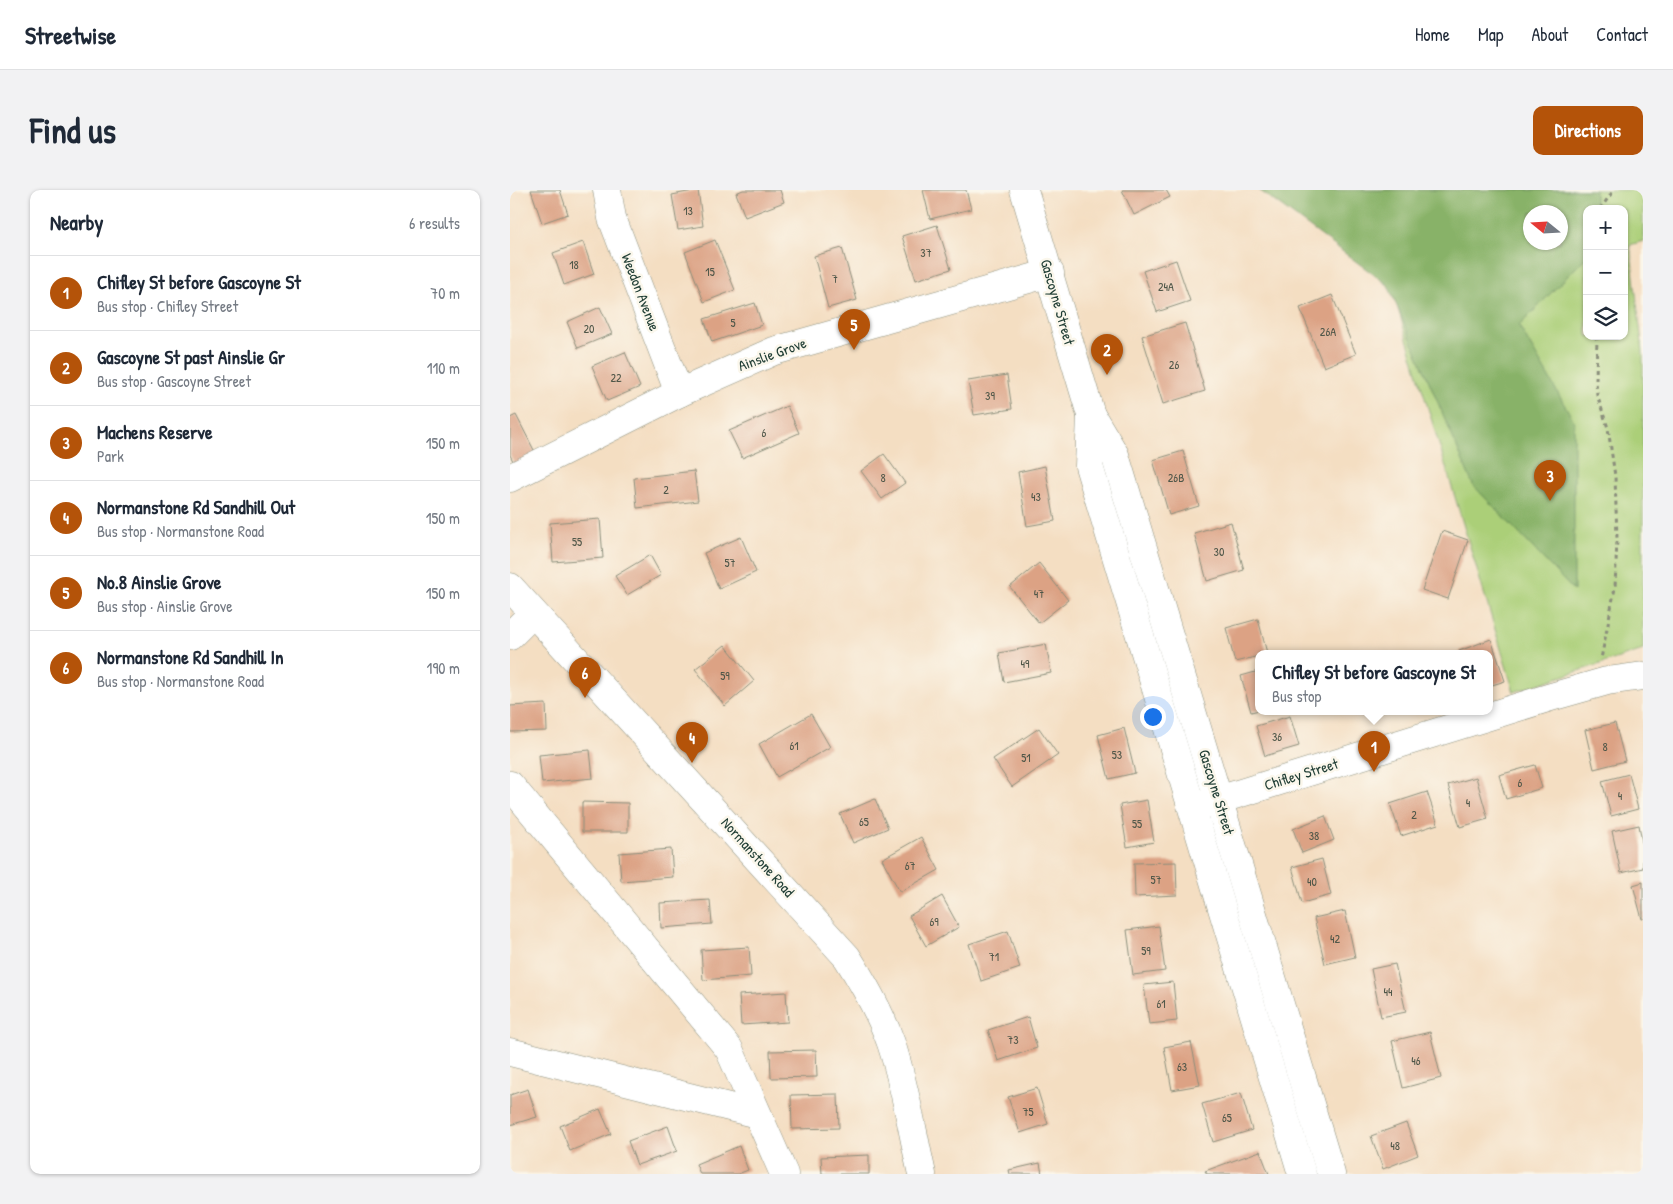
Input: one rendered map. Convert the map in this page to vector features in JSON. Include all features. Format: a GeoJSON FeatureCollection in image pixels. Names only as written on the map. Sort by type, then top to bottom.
{"type":"FeatureCollection","features":[{"type":"Feature","properties":{"kind":"street","name":"Weedon Avenue"},"geometry":{"type":"LineString","coordinates":[[607,190],[612,218],[678,393]]}},
{"type":"Feature","properties":{"kind":"street","name":"Gascoyne Street"},"geometry":{"type":"LineString","coordinates":[[1024,190],[1091,415],[1115,455],[1331,1174]]}},
{"type":"Feature","properties":{"kind":"street","name":"Ainslie Grove"},"geometry":{"type":"LineString","coordinates":[[510,478],[678,393],[774,350],[1050,273]]}},
{"type":"Feature","properties":{"kind":"street","name":"Gascoyne Street"},"geometry":{"type":"LineString","coordinates":[[1091,415],[1089,466],[1190,809],[1302,1174]]}},
{"type":"Feature","properties":{"kind":"street","name":"Normanstone Road"},"geometry":{"type":"LineString","coordinates":[[510,588],[847,957],[877,1011],[890,1041],[900,1072],[922,1174]]}},
{"type":"Feature","properties":{"kind":"street"},"geometry":{"type":"LineString","coordinates":[[510,636],[533,613]]}},
{"type":"Feature","properties":{"kind":"street","name":"Chifley Street"},"geometry":{"type":"LineString","coordinates":[[1190,809],[1607,681],[1641,684]]}},
{"type":"Feature","properties":{"kind":"street"},"geometry":{"type":"LineString","coordinates":[[510,785],[729,1049],[784,1174]]}},
{"type":"Feature","properties":{"kind":"street"},"geometry":{"type":"LineString","coordinates":[[510,1052],[757,1114]]}},
{"type":"Feature","properties":{"kind":"path"},"geometry":{"type":"LineString","coordinates":[[1603,205],[1614,190]]}},
{"type":"Feature","properties":{"kind":"path"},"geometry":{"type":"LineString","coordinates":[[1598,340],[1598,395],[1608,428],[1615,476],[1615,588],[1601,653],[1607,681]]}},
{"type":"Feature","properties":{"kind":"green space"},"geometry":{"type":"Polygon","coordinates":[[[1259,190],[1595,190],[1595,205],[1583,205],[1583,260],[1519,326],[1574,421],[1574,591],[1473,485],[1388,285],[1259,190]]]}},
{"type":"Feature","properties":{"kind":"green space"},"geometry":{"type":"Polygon","coordinates":[[[1362,190],[1643,190],[1643,241],[1630,245],[1643,352],[1643,650],[1514,692],[1362,190]]]}},
{"type":"Feature","properties":{"kind":"building"},"geometry":{"type":"Polygon","coordinates":[[[531,190],[560,190],[568,214],[542,223],[531,190]]]}},
{"type":"Feature","properties":{"kind":"building"},"geometry":{"type":"Polygon","coordinates":[[[698,190],[703,226],[678,230],[672,195],[698,190]]]}},
{"type":"Feature","properties":{"kind":"building"},"geometry":{"type":"Polygon","coordinates":[[[743,190],[780,190],[784,202],[745,217],[736,193],[743,190]]]}},
{"type":"Feature","properties":{"kind":"building"},"geometry":{"type":"Polygon","coordinates":[[[923,190],[966,190],[971,209],[930,219],[923,190]]]}},
{"type":"Feature","properties":{"kind":"building"},"geometry":{"type":"Polygon","coordinates":[[[1122,190],[1166,190],[1170,197],[1134,215],[1122,190]]]}},
{"type":"Feature","properties":{"kind":"building"},"geometry":{"type":"Polygon","coordinates":[[[937,225],[951,269],[916,280],[902,236],[937,225]]]}},
{"type":"Feature","properties":{"kind":"building"},"geometry":{"type":"Polygon","coordinates":[[[715,240],[735,290],[704,302],[685,252],[715,240]]]}},
{"type":"Feature","properties":{"kind":"building"},"geometry":{"type":"Polygon","coordinates":[[[583,242],[594,274],[564,285],[553,253],[583,242]]]}},
{"type":"Feature","properties":{"kind":"building"},"geometry":{"type":"Polygon","coordinates":[[[842,248],[857,300],[828,308],[814,256],[842,248]]]}},
{"type":"Feature","properties":{"kind":"building"},"geometry":{"type":"Polygon","coordinates":[[[1176,260],[1190,301],[1157,312],[1143,271],[1176,260]]]}},
{"type":"Feature","properties":{"kind":"building"},"geometry":{"type":"Polygon","coordinates":[[[1332,295],[1356,354],[1324,367],[1300,308],[1332,295]]]}},
{"type":"Feature","properties":{"kind":"building"},"geometry":{"type":"Polygon","coordinates":[[[755,303],[762,325],[712,342],[704,319],[755,303]]]}},
{"type":"Feature","properties":{"kind":"building"},"geometry":{"type":"Polygon","coordinates":[[[600,307],[612,334],[578,348],[567,322],[600,307]]]}},
{"type":"Feature","properties":{"kind":"building"},"geometry":{"type":"Polygon","coordinates":[[[1185,323],[1205,391],[1163,404],[1142,336],[1185,323]]]}},
{"type":"Feature","properties":{"kind":"building"},"geometry":{"type":"Polygon","coordinates":[[[625,352],[640,387],[607,401],[592,366],[625,352]]]}},
{"type":"Feature","properties":{"kind":"building"},"geometry":{"type":"Polygon","coordinates":[[[1007,375],[1012,409],[974,415],[968,381],[1007,375]]]}},
{"type":"Feature","properties":{"kind":"building"},"geometry":{"type":"Polygon","coordinates":[[[787,406],[799,433],[742,458],[729,431],[787,406]]]}},
{"type":"Feature","properties":{"kind":"building"},"geometry":{"type":"Polygon","coordinates":[[[516,415],[536,454],[515,465],[510,455],[510,418],[516,415]]]}},
{"type":"Feature","properties":{"kind":"building"},"geometry":{"type":"Polygon","coordinates":[[[1183,451],[1199,506],[1169,515],[1153,460],[1183,451]]]}},
{"type":"Feature","properties":{"kind":"building"},"geometry":{"type":"Polygon","coordinates":[[[884,454],[905,483],[882,499],[861,471],[884,454]]]}},
{"type":"Feature","properties":{"kind":"building"},"geometry":{"type":"Polygon","coordinates":[[[1045,466],[1055,521],[1027,526],[1018,472],[1045,466]]]}},
{"type":"Feature","properties":{"kind":"building"},"geometry":{"type":"Polygon","coordinates":[[[694,471],[698,501],[637,508],[634,478],[694,471]]]}},
{"type":"Feature","properties":{"kind":"building"},"geometry":{"type":"Polygon","coordinates":[[[600,519],[603,558],[553,562],[550,523],[600,519]]]}},
{"type":"Feature","properties":{"kind":"building"},"geometry":{"type":"Polygon","coordinates":[[[1231,522],[1244,570],[1207,581],[1194,533],[1231,522]]]}},
{"type":"Feature","properties":{"kind":"building"},"geometry":{"type":"Polygon","coordinates":[[[1442,531],[1468,540],[1448,599],[1422,590],[1442,531]]]}},
{"type":"Feature","properties":{"kind":"building"},"geometry":{"type":"Polygon","coordinates":[[[741,537],[756,572],[719,589],[704,553],[741,537]]]}},
{"type":"Feature","properties":{"kind":"building"},"geometry":{"type":"Polygon","coordinates":[[[650,555],[661,575],[627,595],[615,576],[650,555]]]}},
{"type":"Feature","properties":{"kind":"building"},"geometry":{"type":"Polygon","coordinates":[[[1039,563],[1068,600],[1039,623],[1010,587],[1039,563]]]}},
{"type":"Feature","properties":{"kind":"building"},"geometry":{"type":"Polygon","coordinates":[[[1258,619],[1266,650],[1255,650],[1255,657],[1235,662],[1226,628],[1258,619]]]}},
{"type":"Feature","properties":{"kind":"building"},"geometry":{"type":"Polygon","coordinates":[[[1491,639],[1505,681],[1493,685],[1493,650],[1462,650],[1491,639]]]}},
{"type":"Feature","properties":{"kind":"building"},"geometry":{"type":"Polygon","coordinates":[[[1046,644],[1051,673],[1004,682],[999,653],[1046,644]]]}},
{"type":"Feature","properties":{"kind":"building"},"geometry":{"type":"Polygon","coordinates":[[[725,645],[754,681],[725,706],[695,669],[725,645]]]}},
{"type":"Feature","properties":{"kind":"building"},"geometry":{"type":"Polygon","coordinates":[[[1255,672],[1255,711],[1251,712],[1241,676],[1255,672]]]}},
{"type":"Feature","properties":{"kind":"building"},"geometry":{"type":"Polygon","coordinates":[[[546,704],[547,731],[510,732],[510,706],[546,704]]]}},
{"type":"Feature","properties":{"kind":"building"},"geometry":{"type":"Polygon","coordinates":[[[811,714],[830,747],[777,777],[759,744],[811,714]]]}},
{"type":"Feature","properties":{"kind":"building"},"geometry":{"type":"Polygon","coordinates":[[[1290,716],[1299,746],[1265,756],[1256,726],[1290,716]]]}},
{"type":"Feature","properties":{"kind":"building"},"geometry":{"type":"Polygon","coordinates":[[[1615,723],[1625,761],[1594,769],[1585,730],[1615,723]]]}},
{"type":"Feature","properties":{"kind":"building"},"geometry":{"type":"Polygon","coordinates":[[[1039,728],[1058,755],[1012,787],[993,759],[1039,728]]]}},
{"type":"Feature","properties":{"kind":"building"},"geometry":{"type":"Polygon","coordinates":[[[1124,728],[1135,773],[1109,779],[1098,735],[1124,728]]]}},
{"type":"Feature","properties":{"kind":"building"},"geometry":{"type":"Polygon","coordinates":[[[590,750],[593,778],[542,783],[539,755],[590,750]]]}},
{"type":"Feature","properties":{"kind":"building"},"geometry":{"type":"Polygon","coordinates":[[[1535,765],[1542,788],[1506,799],[1499,775],[1535,765]]]}},
{"type":"Feature","properties":{"kind":"building"},"geometry":{"type":"Polygon","coordinates":[[[1629,774],[1638,809],[1611,816],[1602,781],[1629,774]]]}},
{"type":"Feature","properties":{"kind":"building"},"geometry":{"type":"Polygon","coordinates":[[[1476,777],[1488,819],[1460,827],[1448,785],[1476,777]]]}},
{"type":"Feature","properties":{"kind":"building"},"geometry":{"type":"Polygon","coordinates":[[[1427,792],[1438,824],[1401,836],[1390,804],[1427,792]]]}},
{"type":"Feature","properties":{"kind":"building"},"geometry":{"type":"Polygon","coordinates":[[[875,799],[888,828],[853,843],[840,814],[875,799]]]}},
{"type":"Feature","properties":{"kind":"building"},"geometry":{"type":"Polygon","coordinates":[[[1147,800],[1154,842],[1127,847],[1120,805],[1147,800]]]}},
{"type":"Feature","properties":{"kind":"building"},"geometry":{"type":"Polygon","coordinates":[[[582,802],[628,803],[628,832],[582,832],[582,802]]]}},
{"type":"Feature","properties":{"kind":"building"},"geometry":{"type":"Polygon","coordinates":[[[1325,816],[1334,840],[1302,853],[1293,829],[1325,816]]]}},
{"type":"Feature","properties":{"kind":"building"},"geometry":{"type":"Polygon","coordinates":[[[1639,825],[1643,847],[1643,868],[1621,873],[1612,831],[1639,825]]]}},
{"type":"Feature","properties":{"kind":"building"},"geometry":{"type":"Polygon","coordinates":[[[921,837],[939,870],[900,892],[882,859],[921,837]]]}},
{"type":"Feature","properties":{"kind":"building"},"geometry":{"type":"Polygon","coordinates":[[[671,849],[673,877],[621,881],[619,853],[671,849]]]}},
{"type":"Feature","properties":{"kind":"building"},"geometry":{"type":"Polygon","coordinates":[[[1322,859],[1331,895],[1302,903],[1292,867],[1322,859]]]}},
{"type":"Feature","properties":{"kind":"building"},"geometry":{"type":"Polygon","coordinates":[[[1176,862],[1177,895],[1135,897],[1134,863],[1176,862]]]}},
{"type":"Feature","properties":{"kind":"building"},"geometry":{"type":"Polygon","coordinates":[[[1643,882],[1643,919],[1642,919],[1633,885],[1643,882]]]}},
{"type":"Feature","properties":{"kind":"building"},"geometry":{"type":"Polygon","coordinates":[[[942,896],[959,927],[926,946],[909,916],[942,896]]]}},
{"type":"Feature","properties":{"kind":"building"},"geometry":{"type":"Polygon","coordinates":[[[710,900],[712,924],[661,928],[660,903],[710,900]]]}},
{"type":"Feature","properties":{"kind":"building"},"geometry":{"type":"Polygon","coordinates":[[[1345,911],[1355,957],[1325,964],[1314,918],[1345,911]]]}},
{"type":"Feature","properties":{"kind":"building"},"geometry":{"type":"Polygon","coordinates":[[[1159,926],[1165,971],[1133,975],[1127,930],[1159,926]]]}},
{"type":"Feature","properties":{"kind":"building"},"geometry":{"type":"Polygon","coordinates":[[[1008,931],[1020,968],[981,981],[969,944],[1008,931]]]}},
{"type":"Feature","properties":{"kind":"building"},"geometry":{"type":"Polygon","coordinates":[[[749,947],[751,976],[703,980],[701,950],[749,947]]]}},
{"type":"Feature","properties":{"kind":"building"},"geometry":{"type":"Polygon","coordinates":[[[1395,964],[1406,1012],[1381,1017],[1371,969],[1395,964]]]}},
{"type":"Feature","properties":{"kind":"building"},"geometry":{"type":"Polygon","coordinates":[[[1173,982],[1177,1021],[1149,1024],[1144,985],[1173,982]]]}},
{"type":"Feature","properties":{"kind":"building"},"geometry":{"type":"Polygon","coordinates":[[[786,992],[788,1022],[741,1025],[739,995],[786,992]]]}},
{"type":"Feature","properties":{"kind":"building"},"geometry":{"type":"Polygon","coordinates":[[[1028,1017],[1037,1048],[998,1061],[988,1030],[1028,1017]]]}},
{"type":"Feature","properties":{"kind":"building"},"geometry":{"type":"Polygon","coordinates":[[[1430,1032],[1441,1078],[1403,1088],[1392,1041],[1430,1032]]]}},
{"type":"Feature","properties":{"kind":"building"},"geometry":{"type":"Polygon","coordinates":[[[1191,1042],[1200,1085],[1172,1090],[1164,1047],[1191,1042]]]}},
{"type":"Feature","properties":{"kind":"building"},"geometry":{"type":"Polygon","coordinates":[[[816,1050],[817,1077],[771,1078],[770,1051],[816,1050]]]}},
{"type":"Feature","properties":{"kind":"building"},"geometry":{"type":"Polygon","coordinates":[[[1037,1088],[1048,1124],[1020,1133],[1008,1097],[1037,1088]]]}},
{"type":"Feature","properties":{"kind":"building"},"geometry":{"type":"Polygon","coordinates":[[[528,1089],[537,1117],[510,1125],[510,1095],[528,1089]]]}},
{"type":"Feature","properties":{"kind":"building"},"geometry":{"type":"Polygon","coordinates":[[[1241,1093],[1252,1130],[1213,1142],[1202,1104],[1241,1093]]]}},
{"type":"Feature","properties":{"kind":"building"},"geometry":{"type":"Polygon","coordinates":[[[838,1094],[839,1128],[792,1129],[791,1095],[838,1094]]]}},
{"type":"Feature","properties":{"kind":"building"},"geometry":{"type":"Polygon","coordinates":[[[600,1109],[611,1134],[570,1151],[560,1126],[600,1109]]]}},
{"type":"Feature","properties":{"kind":"building"},"geometry":{"type":"Polygon","coordinates":[[[1406,1123],[1418,1155],[1383,1169],[1371,1136],[1406,1123]]]}},
{"type":"Feature","properties":{"kind":"building"},"geometry":{"type":"Polygon","coordinates":[[[668,1126],[677,1151],[637,1165],[628,1141],[668,1126]]]}},
{"type":"Feature","properties":{"kind":"building"},"geometry":{"type":"Polygon","coordinates":[[[739,1146],[748,1170],[738,1174],[700,1174],[696,1164],[739,1146]]]}},
{"type":"Feature","properties":{"kind":"building"},"geometry":{"type":"Polygon","coordinates":[[[1260,1151],[1269,1174],[1207,1174],[1205,1171],[1260,1151]]]}},
{"type":"Feature","properties":{"kind":"building"},"geometry":{"type":"Polygon","coordinates":[[[869,1155],[869,1174],[822,1174],[821,1157],[869,1155]]]}},
{"type":"Feature","properties":{"kind":"building"},"geometry":{"type":"Polygon","coordinates":[[[1040,1163],[1042,1174],[1010,1174],[1009,1170],[1040,1163]]]}},
{"type":"Feature","properties":{"kind":"place","name":"No.8 Ainslie Grove"},"geometry":{"type":"Point","coordinates":[854,350]}},
{"type":"Feature","properties":{"kind":"place","name":"Gascoyne St past Ainslie Gr"},"geometry":{"type":"Point","coordinates":[1107,375]}},
{"type":"Feature","properties":{"kind":"place","name":"Machens Reserve"},"geometry":{"type":"Point","coordinates":[1550,501]}},
{"type":"Feature","properties":{"kind":"place","name":"Normanstone Rd Sandhill In"},"geometry":{"type":"Point","coordinates":[585,698]}},
{"type":"Feature","properties":{"kind":"place","name":"Normanstone Rd Sandhill Out"},"geometry":{"type":"Point","coordinates":[692,763]}},
{"type":"Feature","properties":{"kind":"place","name":"Chifley St before Gascoyne St"},"geometry":{"type":"Point","coordinates":[1374,772]}}]}
